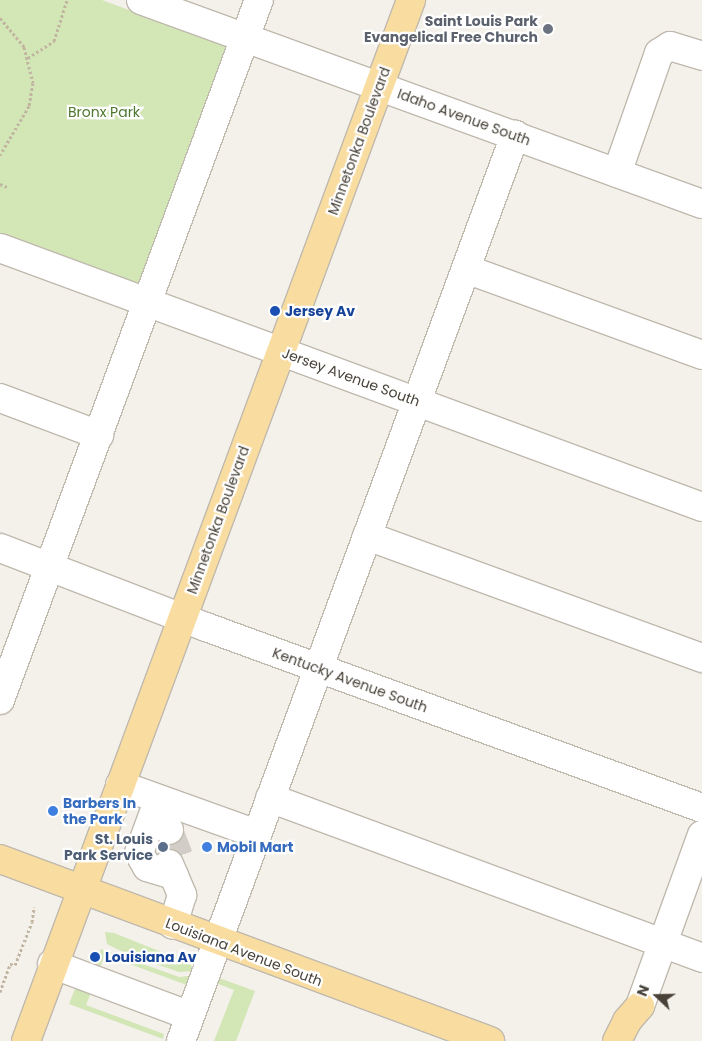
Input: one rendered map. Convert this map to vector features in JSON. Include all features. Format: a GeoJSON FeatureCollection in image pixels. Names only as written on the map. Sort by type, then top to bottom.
{"type":"FeatureCollection","features":[{"type":"Feature","properties":{"kind":"main road","name":"Minnetonka Boulevard"},"geometry":{"type":"LineString","coordinates":[[26,1041],[52,964],[411,0]]}},
{"type":"Feature","properties":{"kind":"main road","name":"Louisiana Avenue South"},"geometry":{"type":"LineString","coordinates":[[0,859],[216,941],[490,1041]]}},
{"type":"Feature","properties":{"kind":"main road"},"geometry":{"type":"LineString","coordinates":[[617,1041],[626,1021],[640,1006]]}},
{"type":"Feature","properties":{"kind":"main road"},"geometry":{"type":"LineString","coordinates":[[635,1041],[640,1024],[640,1006]]}},
{"type":"Feature","properties":{"kind":"street","name":"Idaho Avenue South"},"geometry":{"type":"LineString","coordinates":[[141,0],[702,204]]}},
{"type":"Feature","properties":{"kind":"street"},"geometry":{"type":"LineString","coordinates":[[0,700],[259,0]]}},
{"type":"Feature","properties":{"kind":"street"},"geometry":{"type":"LineString","coordinates":[[617,172],[659,53],[670,46],[702,56]]}},
{"type":"Feature","properties":{"kind":"street"},"geometry":{"type":"LineString","coordinates":[[52,964],[185,1029],[515,135]]}},
{"type":"Feature","properties":{"kind":"street","name":"Jersey Avenue South"},"geometry":{"type":"LineString","coordinates":[[0,248],[702,507]]}},
{"type":"Feature","properties":{"kind":"street"},"geometry":{"type":"LineString","coordinates":[[466,270],[702,355]]}},
{"type":"Feature","properties":{"kind":"street"},"geometry":{"type":"LineString","coordinates":[[0,398],[99,435]]}},
{"type":"Feature","properties":{"kind":"street"},"geometry":{"type":"LineString","coordinates":[[367,536],[702,658]]}},
{"type":"Feature","properties":{"kind":"street","name":"Kentucky Avenue South"},"geometry":{"type":"LineString","coordinates":[[0,548],[182,618],[702,808]]}},
{"type":"Feature","properties":{"kind":"street"},"geometry":{"type":"LineString","coordinates":[[120,785],[157,819],[257,834]]}},
{"type":"Feature","properties":{"kind":"street"},"geometry":{"type":"LineString","coordinates":[[270,798],[702,958]]}},
{"type":"Feature","properties":{"kind":"street"},"geometry":{"type":"LineString","coordinates":[[157,819],[141,843],[141,861],[147,867],[175,871],[182,896],[173,925]]}},
{"type":"Feature","properties":{"kind":"street"},"geometry":{"type":"LineString","coordinates":[[640,1006],[702,835]]}},
{"type":"Feature","properties":{"kind":"path"},"geometry":{"type":"LineString","coordinates":[[28,58],[54,41],[67,0]]}},
{"type":"Feature","properties":{"kind":"path"},"geometry":{"type":"LineString","coordinates":[[0,18],[16,35],[28,58],[33,83],[32,98],[0,155]]}},
{"type":"Feature","properties":{"kind":"path"},"geometry":{"type":"LineString","coordinates":[[0,184],[7,187]]}},
{"type":"Feature","properties":{"kind":"path"},"geometry":{"type":"LineString","coordinates":[[0,992],[10,964],[16,965],[32,922],[34,907]]}},
{"type":"Feature","properties":{"kind":"green space","name":"Bronx Park"},"geometry":{"type":"Polygon","coordinates":[[[0,0],[102,0],[234,49],[145,289],[0,235],[0,0]]]}},
{"type":"Feature","properties":{"kind":"green space"},"geometry":{"type":"Polygon","coordinates":[[[105,932],[114,933],[199,967],[194,971],[179,972],[127,954],[107,944],[105,932]]]}},
{"type":"Feature","properties":{"kind":"green space"},"geometry":{"type":"Polygon","coordinates":[[[101,949],[179,977],[196,975],[195,988],[105,955],[99,970],[93,970],[101,949]]]}},
{"type":"Feature","properties":{"kind":"green space"},"geometry":{"type":"Polygon","coordinates":[[[219,978],[255,991],[236,1041],[214,1041],[234,990],[216,983],[219,978]]]}},
{"type":"Feature","properties":{"kind":"green space"},"geometry":{"type":"Polygon","coordinates":[[[77,984],[92,990],[86,1005],[164,1034],[163,1039],[69,1004],[77,984]]]}},
{"type":"Feature","properties":{"kind":"tunnel"},"geometry":{"type":"LineString","coordinates":[[169,830],[180,859]]}},
{"type":"Feature","properties":{"kind":"place","name":"Saint Louis Park Evangelical Free Church"},"geometry":{"type":"Point","coordinates":[548,29]}},
{"type":"Feature","properties":{"kind":"place","name":"Jersey Av"},"geometry":{"type":"Point","coordinates":[275,311]}},
{"type":"Feature","properties":{"kind":"place","name":"Barbers In the Park"},"geometry":{"type":"Point","coordinates":[53,811]}},
{"type":"Feature","properties":{"kind":"place","name":"St. Louis Park Service"},"geometry":{"type":"Point","coordinates":[163,847]}},
{"type":"Feature","properties":{"kind":"place","name":"Mobil Mart"},"geometry":{"type":"Point","coordinates":[207,847]}},
{"type":"Feature","properties":{"kind":"place","name":"Louisiana Av"},"geometry":{"type":"Point","coordinates":[95,957]}}]}
